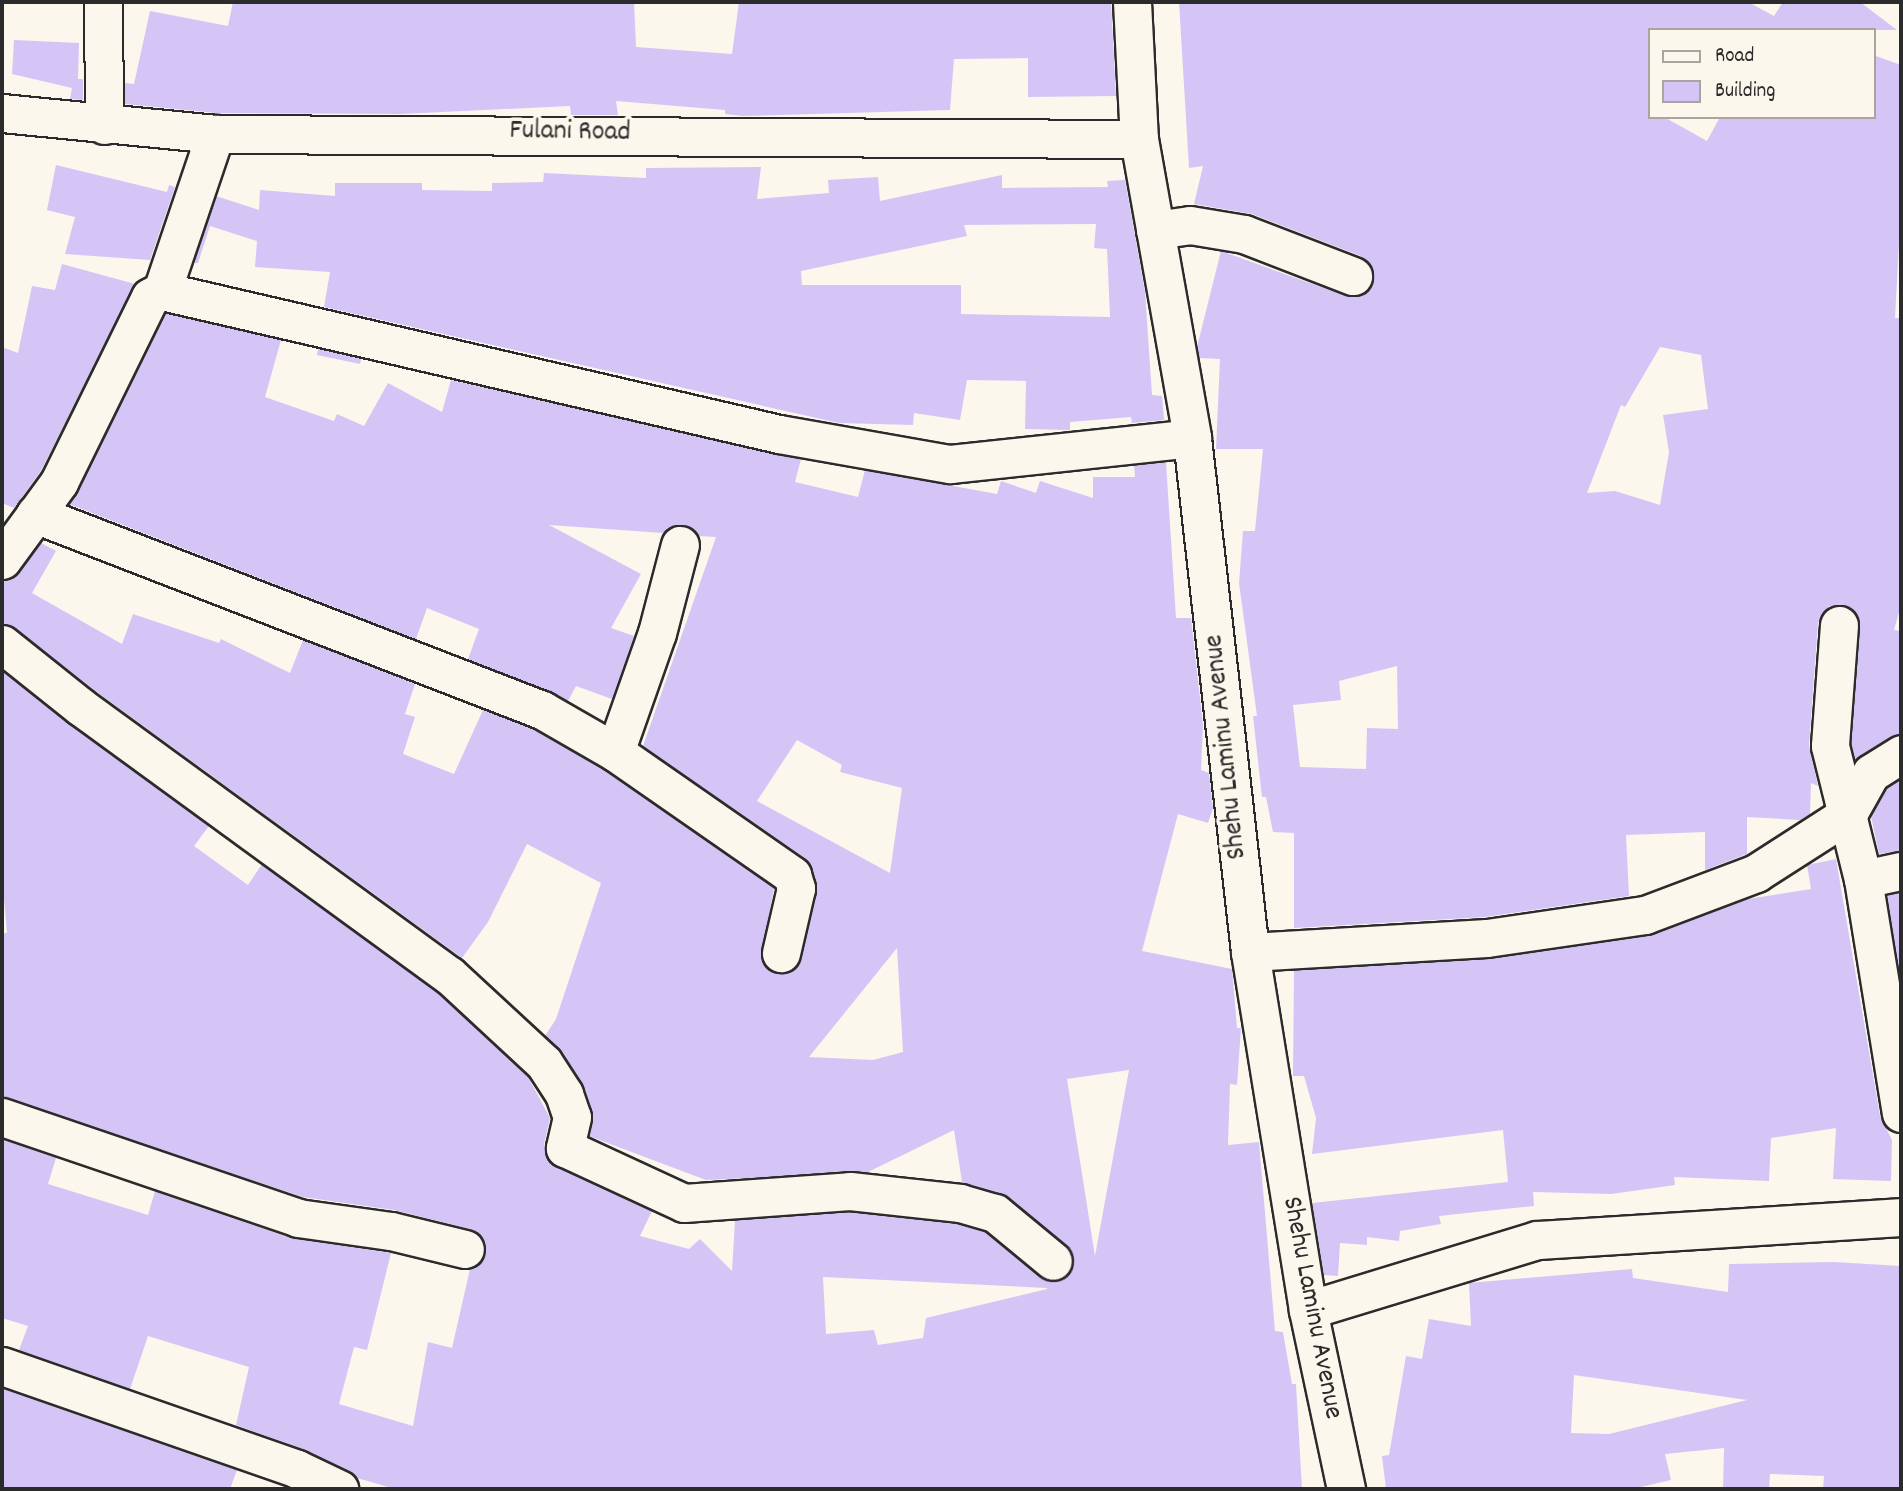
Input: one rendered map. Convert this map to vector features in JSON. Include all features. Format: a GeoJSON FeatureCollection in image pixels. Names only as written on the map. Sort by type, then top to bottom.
{"type":"FeatureCollection","features":[{"type":"Feature","properties":{"kind":"street"},"geometry":{"type":"LineString","coordinates":[[103,2],[104,125]]}},
{"type":"Feature","properties":{"kind":"street","name":"Shehu Laminu Avenue"},"geometry":{"type":"LineString","coordinates":[[1132,2],[1139,139],[1192,438],[1250,951],[1308,1310],[1346,1489]]}},
{"type":"Feature","properties":{"kind":"street","name":"Fulani Road"},"geometry":{"type":"LineString","coordinates":[[2,113],[215,134],[1139,139]]}},
{"type":"Feature","properties":{"kind":"street"},"geometry":{"type":"LineString","coordinates":[[162,291],[215,134]]}},
{"type":"Feature","properties":{"kind":"street"},"geometry":{"type":"LineString","coordinates":[[1155,230],[1190,225],[1244,234],[1353,276]]}},
{"type":"Feature","properties":{"kind":"street"},"geometry":{"type":"LineString","coordinates":[[2,560],[21,517],[60,482],[150,297],[162,291],[779,434],[950,464],[1192,438]]}},
{"type":"Feature","properties":{"kind":"street"},"geometry":{"type":"LineString","coordinates":[[21,517],[542,710],[615,752],[792,875],[796,888],[780,953]]}},
{"type":"Feature","properties":{"kind":"street"},"geometry":{"type":"LineString","coordinates":[[615,752],[657,634],[680,545]]}},
{"type":"Feature","properties":{"kind":"street"},"geometry":{"type":"LineString","coordinates":[[1839,625],[1830,746],[1863,879],[1901,1113]]}},
{"type":"Feature","properties":{"kind":"street"},"geometry":{"type":"LineString","coordinates":[[2,644],[81,707],[449,975],[544,1063],[564,1094],[572,1117],[565,1148],[684,1203],[850,1191],[960,1203],[995,1213],[1053,1261]]}},
{"type":"Feature","properties":{"kind":"street"},"geometry":{"type":"LineString","coordinates":[[1250,951],[1487,938],[1645,915],[1756,873],[1848,814],[1871,773],[1901,754]]}},
{"type":"Feature","properties":{"kind":"street"},"geometry":{"type":"LineString","coordinates":[[1863,879],[1901,871]]}},
{"type":"Feature","properties":{"kind":"street"},"geometry":{"type":"LineString","coordinates":[[2,1117],[87,1143],[227,1197],[286,1214],[391,1231],[465,1249]]}},
{"type":"Feature","properties":{"kind":"street"},"geometry":{"type":"LineString","coordinates":[[1308,1310],[1537,1240],[1901,1217]]}},
{"type":"Feature","properties":{"kind":"street"},"geometry":{"type":"LineString","coordinates":[[2,1366],[297,1469],[339,1489]]}},
{"type":"Feature","properties":{"kind":"building"},"geometry":{"type":"Polygon","coordinates":[[[233,2],[634,2],[636,47],[732,54],[739,2],[1111,2],[1116,96],[1028,97],[1028,58],[954,59],[950,110],[743,116],[725,114],[725,110],[616,101],[618,115],[571,115],[570,106],[401,114],[216,113],[125,104],[125,83],[134,84],[150,11],[228,26],[233,2]]]}},
{"type":"Feature","properties":{"kind":"building"},"geometry":{"type":"Polygon","coordinates":[[[1179,2],[1748,2],[1774,16],[1783,2],[1860,2],[1897,30],[1647,28],[1647,119],[1668,119],[1707,141],[1719,119],[1875,119],[1875,56],[1901,65],[1901,206],[1895,318],[1901,318],[1901,605],[1894,630],[1901,631],[1901,733],[1855,760],[1851,744],[1860,626],[1850,607],[1829,606],[1818,623],[1809,745],[1818,786],[1811,783],[1810,814],[1800,820],[1747,817],[1747,854],[1705,870],[1705,832],[1626,835],[1629,896],[1485,917],[1294,928],[1294,833],[1273,832],[1266,797],[1262,797],[1253,716],[1257,716],[1239,583],[1243,531],[1255,531],[1263,449],[1216,449],[1220,359],[1199,358],[1197,347],[1221,251],[1346,296],[1367,292],[1374,273],[1361,256],[1252,214],[1194,204],[1203,166],[1189,168],[1179,2]],[[1660,347],[1625,407],[1621,405],[1587,493],[1615,491],[1660,505],[1669,452],[1663,415],[1708,409],[1701,355],[1660,347]],[[1397,666],[1339,681],[1341,700],[1293,705],[1300,767],[1366,769],[1367,728],[1398,729],[1397,666]]]}},
{"type":"Feature","properties":{"kind":"building"},"geometry":{"type":"Polygon","coordinates":[[[14,40],[79,43],[78,79],[83,79],[83,100],[70,99],[72,88],[12,74],[14,40]]]}},
{"type":"Feature","properties":{"kind":"building"},"geometry":{"type":"Polygon","coordinates":[[[56,165],[167,192],[169,185],[175,187],[150,260],[65,254],[75,217],[47,210],[56,165]]]}},
{"type":"Feature","properties":{"kind":"building"},"geometry":{"type":"Polygon","coordinates":[[[761,167],[757,199],[829,193],[828,180],[878,177],[880,201],[1002,175],[1002,188],[1108,187],[1107,181],[1125,180],[1145,292],[1152,395],[1162,396],[1164,420],[1132,423],[1131,417],[1070,422],[1070,430],[1025,429],[1026,381],[967,380],[960,420],[914,413],[913,425],[839,423],[324,307],[330,272],[255,267],[257,241],[210,226],[198,263],[194,263],[216,196],[259,210],[260,190],[335,196],[335,183],[422,183],[422,190],[492,191],[492,183],[543,182],[544,173],[646,178],[646,168],[761,167]],[[1096,224],[964,225],[967,236],[801,271],[802,285],[961,285],[961,314],[1110,317],[1107,249],[1094,248],[1096,224]]]}},
{"type":"Feature","properties":{"kind":"building"},"geometry":{"type":"Polygon","coordinates":[[[62,264],[135,284],[41,471],[14,508],[2,503],[2,347],[18,353],[32,286],[55,290],[62,264]]]}},
{"type":"Feature","properties":{"kind":"building"},"geometry":{"type":"Polygon","coordinates":[[[165,313],[281,340],[265,397],[334,421],[337,414],[364,426],[388,383],[442,412],[451,380],[801,459],[795,482],[858,497],[865,470],[997,494],[1001,481],[1036,493],[1040,481],[1093,498],[1093,477],[1135,477],[1134,465],[1166,462],[1176,618],[1191,618],[1203,725],[1201,770],[1209,773],[1213,808],[1208,823],[1178,814],[1142,951],[1232,969],[1237,1028],[1241,1028],[1237,1085],[1230,1084],[1228,1145],[1259,1142],[1275,1331],[1283,1332],[1292,1384],[1296,1384],[1302,1489],[395,1489],[357,1478],[306,1450],[236,1425],[249,1367],[148,1336],[130,1389],[19,1350],[28,1326],[2,1318],[2,1139],[56,1158],[48,1184],[148,1215],[155,1191],[291,1238],[391,1253],[367,1350],[354,1347],[339,1404],[413,1426],[428,1342],[452,1348],[470,1269],[481,1263],[485,1244],[470,1229],[394,1210],[303,1197],[2,1097],[2,933],[7,933],[2,875],[2,671],[209,826],[194,846],[248,885],[262,864],[436,991],[528,1077],[550,1118],[544,1144],[549,1162],[652,1211],[640,1236],[689,1249],[700,1239],[732,1271],[735,1220],[850,1212],[956,1224],[985,1232],[1049,1282],[1061,1280],[1074,1264],[1066,1245],[1008,1197],[962,1182],[954,1130],[868,1172],[706,1180],[589,1136],[592,1111],[584,1087],[545,1036],[556,1019],[601,883],[527,844],[488,922],[462,958],[94,690],[15,628],[2,624],[2,581],[18,573],[41,543],[56,551],[32,593],[122,644],[133,614],[219,643],[221,639],[290,673],[303,640],[415,684],[405,714],[415,717],[403,754],[454,774],[483,710],[533,729],[604,770],[774,888],[761,960],[777,974],[796,968],[801,958],[817,892],[812,869],[805,858],[643,746],[716,537],[698,536],[685,525],[674,525],[663,533],[549,525],[641,574],[611,628],[634,636],[612,699],[576,686],[568,701],[468,659],[479,629],[427,608],[416,639],[69,504],[165,313]],[[797,740],[757,801],[890,873],[902,788],[840,772],[842,765],[797,740]],[[897,948],[809,1057],[873,1060],[903,1052],[897,948]],[[1129,1070],[1067,1079],[1095,1256],[1129,1070]],[[823,1277],[826,1334],[874,1330],[878,1345],[923,1338],[926,1318],[1047,1288],[823,1277]]]}},
{"type":"Feature","properties":{"kind":"building"},"geometry":{"type":"Polygon","coordinates":[[[318,349],[361,359],[360,364],[317,355],[318,349]]]}},
{"type":"Feature","properties":{"kind":"building"},"geometry":{"type":"Polygon","coordinates":[[[1901,779],[1901,851],[1879,854],[1871,816],[1887,788],[1901,779]]]}},
{"type":"Feature","properties":{"kind":"building"},"geometry":{"type":"Polygon","coordinates":[[[1836,859],[1880,1116],[1892,1140],[1891,1181],[1833,1179],[1836,1128],[1771,1138],[1769,1181],[1674,1177],[1675,1185],[1611,1194],[1533,1192],[1534,1206],[1439,1216],[1441,1224],[1400,1231],[1399,1241],[1367,1237],[1367,1245],[1340,1243],[1338,1276],[1324,1275],[1312,1203],[1508,1182],[1503,1130],[1312,1154],[1316,1118],[1304,1076],[1293,1076],[1294,970],[1488,959],[1648,936],[1748,899],[1811,889],[1807,865],[1836,859]]]}},
{"type":"Feature","properties":{"kind":"building"},"geometry":{"type":"Polygon","coordinates":[[[1901,892],[1901,979],[1900,979],[1887,895],[1901,892]]]}},
{"type":"Feature","properties":{"kind":"building"},"geometry":{"type":"Polygon","coordinates":[[[1834,1262],[1901,1266],[1901,1489],[1823,1489],[1824,1476],[1770,1474],[1769,1489],[1723,1489],[1724,1448],[1665,1454],[1671,1480],[1632,1489],[1386,1489],[1382,1456],[1389,1455],[1406,1356],[1422,1359],[1429,1319],[1471,1326],[1469,1283],[1632,1269],[1633,1278],[1728,1292],[1729,1264],[1834,1262]],[[1574,1375],[1571,1433],[1609,1434],[1747,1400],[1574,1375]]]}},
{"type":"Feature","properties":{"kind":"building"},"geometry":{"type":"Polygon","coordinates":[[[2,1388],[237,1470],[230,1489],[2,1489],[2,1388]]]}}]}
